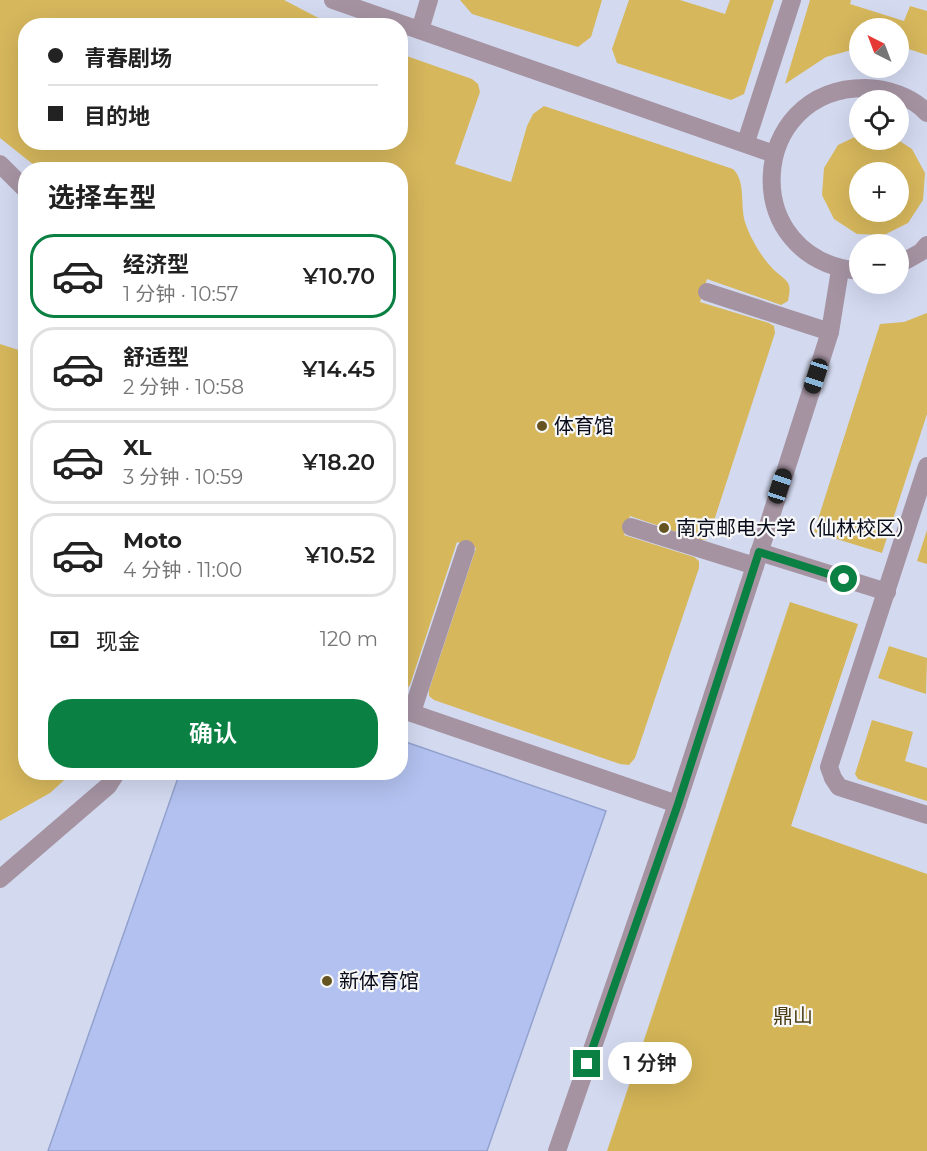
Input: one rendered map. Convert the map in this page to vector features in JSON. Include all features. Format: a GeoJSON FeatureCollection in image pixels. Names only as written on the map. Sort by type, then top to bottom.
{"type":"FeatureCollection","features":[{"type":"Feature","properties":{"kind":"street"},"geometry":{"type":"LineString","coordinates":[[333,0],[385,18]]}},
{"type":"Feature","properties":{"kind":"street"},"geometry":{"type":"LineString","coordinates":[[420,30],[429,0]]}},
{"type":"Feature","properties":{"kind":"street"},"geometry":{"type":"LineString","coordinates":[[746,142],[792,0]]}},
{"type":"Feature","properties":{"kind":"street"},"geometry":{"type":"LineString","coordinates":[[408,26],[746,142],[774,154]]}},
{"type":"Feature","properties":{"kind":"street"},"geometry":{"type":"LineString","coordinates":[[849,270],[840,270],[813,258],[790,238],[776,213],[770,183],[774,154],[785,130],[802,110],[825,96],[850,88],[876,88],[901,95],[927,113]]}},
{"type":"Feature","properties":{"kind":"street"},"geometry":{"type":"LineString","coordinates":[[0,165],[18,182]]}},
{"type":"Feature","properties":{"kind":"street"},"geometry":{"type":"LineString","coordinates":[[909,259],[921,252],[927,245]]}},
{"type":"Feature","properties":{"kind":"street"},"geometry":{"type":"LineString","coordinates":[[557,1151],[678,804],[830,332],[840,270]]}},
{"type":"Feature","properties":{"kind":"street"},"geometry":{"type":"LineString","coordinates":[[707,292],[830,332]]}},
{"type":"Feature","properties":{"kind":"street"},"geometry":{"type":"LineString","coordinates":[[927,466],[829,767],[839,787],[927,815]]}},
{"type":"Feature","properties":{"kind":"street"},"geometry":{"type":"LineString","coordinates":[[631,527],[887,592]]}},
{"type":"Feature","properties":{"kind":"street"},"geometry":{"type":"LineString","coordinates":[[408,706],[466,549]]}},
{"type":"Feature","properties":{"kind":"street"},"geometry":{"type":"LineString","coordinates":[[408,712],[678,804]]}},
{"type":"Feature","properties":{"kind":"street"},"geometry":{"type":"LineString","coordinates":[[0,879],[108,786],[112,780]]}},
{"type":"Feature","properties":{"kind":"shaded area","name":"南京邮电大学（仙林校区）"},"geometry":{"type":"Polygon","coordinates":[[[0,0],[927,0],[927,1151],[0,1151],[0,0]]]}},
{"type":"Feature","properties":{"kind":"shaded area"},"geometry":{"type":"Polygon","coordinates":[[[0,0],[284,0],[319,18],[18,18],[18,150],[408,150],[408,56],[472,79],[478,84],[480,92],[455,164],[511,182],[527,126],[533,114],[544,106],[733,169],[740,180],[745,222],[750,235],[765,260],[788,283],[789,296],[788,301],[781,305],[707,279],[700,302],[769,323],[774,326],[775,333],[706,540],[700,540],[630,516],[624,535],[694,557],[699,561],[699,568],[635,758],[629,765],[620,764],[434,700],[429,696],[429,690],[476,548],[457,542],[408,688],[408,162],[30,162],[0,138],[0,0]]]}},
{"type":"Feature","properties":{"kind":"shaded area"},"geometry":{"type":"Polygon","coordinates":[[[460,0],[602,0],[591,37],[578,47],[472,14],[460,0]]]}},
{"type":"Feature","properties":{"kind":"shaded area"},"geometry":{"type":"Polygon","coordinates":[[[629,0],[680,0],[725,14],[730,0],[774,0],[744,94],[731,100],[617,63],[612,49],[629,0]]]}},
{"type":"Feature","properties":{"kind":"shaded area"},"geometry":{"type":"Polygon","coordinates":[[[810,0],[851,0],[850,4],[894,18],[849,18],[849,51],[826,57],[785,84],[810,0]]]}},
{"type":"Feature","properties":{"kind":"shaded area"},"geometry":{"type":"Polygon","coordinates":[[[910,6],[927,11],[927,55],[909,49],[909,18],[905,18],[910,6]]]}},
{"type":"Feature","properties":{"kind":"shaded area"},"geometry":{"type":"Polygon","coordinates":[[[849,140],[849,150],[909,150],[909,147],[925,173],[923,200],[909,221],[909,162],[849,162],[849,222],[909,222],[886,234],[857,234],[834,219],[822,195],[824,168],[838,145],[849,140]]]}},
{"type":"Feature","properties":{"kind":"shaded area"},"geometry":{"type":"Polygon","coordinates":[[[927,313],[927,414],[882,553],[814,532],[880,324],[904,322],[927,313]]]}},
{"type":"Feature","properties":{"kind":"shaded area"},"geometry":{"type":"Polygon","coordinates":[[[0,344],[18,350],[18,780],[64,780],[50,793],[0,821],[0,344]]]}},
{"type":"Feature","properties":{"kind":"shaded area"},"geometry":{"type":"Polygon","coordinates":[[[927,530],[927,564],[917,561],[927,530]]]}},
{"type":"Feature","properties":{"kind":"shaded area"},"geometry":{"type":"Polygon","coordinates":[[[889,646],[927,658],[926,694],[878,678],[889,646]]]}},
{"type":"Feature","properties":{"kind":"shaded area"},"geometry":{"type":"Polygon","coordinates":[[[872,720],[913,732],[905,761],[927,768],[927,801],[858,779],[855,774],[872,720]]]}},
{"type":"Feature","properties":{"kind":"green space","name":"鼎山"},"geometry":{"type":"Polygon","coordinates":[[[790,602],[858,624],[791,826],[927,874],[927,1151],[607,1151],[790,602]]]}},
{"type":"Feature","properties":{"kind":"building","name":"新体育馆"},"geometry":{"type":"Polygon","coordinates":[[[408,743],[606,811],[487,1151],[48,1151],[177,780],[408,780],[408,743]]]}},
{"type":"Feature","properties":{"kind":"place","name":"体育馆"},"geometry":{"type":"Point","coordinates":[542,426]}},
{"type":"Feature","properties":{"kind":"place","name":"南京邮电大学（仙林校区）"},"geometry":{"type":"Point","coordinates":[664,528]}},
{"type":"Feature","properties":{"kind":"place","name":"新体育馆"},"geometry":{"type":"Point","coordinates":[327,981]}},
{"type":"Feature","properties":{"kind":"route"},"geometry":{"type":"LineString","coordinates":[[587,1064],[678,804],[759,552],[844,579]]}}]}
